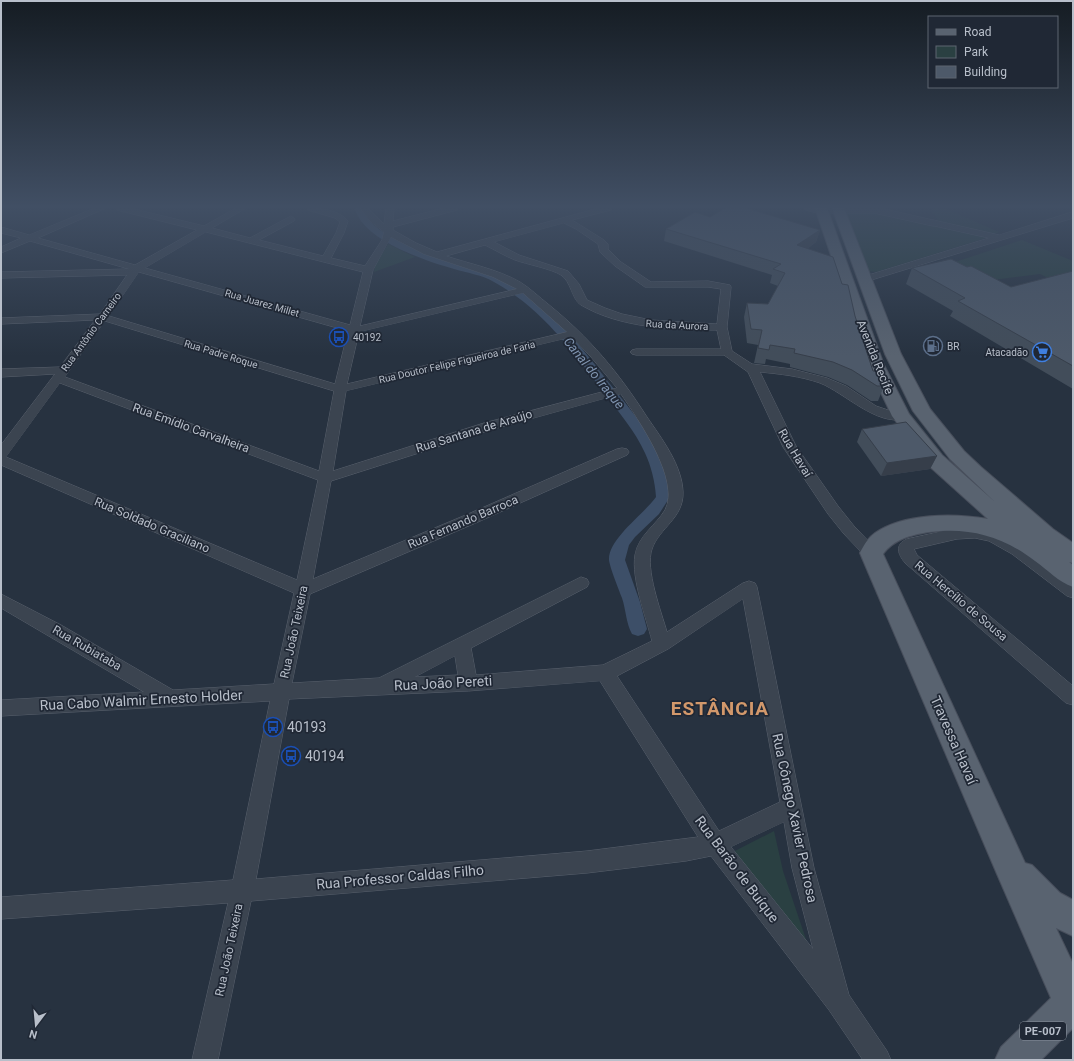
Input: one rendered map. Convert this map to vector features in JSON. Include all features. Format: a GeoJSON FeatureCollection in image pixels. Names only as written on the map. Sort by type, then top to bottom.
{"type":"FeatureCollection","features":[{"type":"Feature","properties":{"kind":"main road","name":"Avenida Recife"},"geometry":{"type":"LineString","coordinates":[[841,258],[876,365],[901,416],[935,460],[968,491],[1044,545],[1073,555]]}},
{"type":"Feature","properties":{"kind":"main road","name":"Avenida Recife"},"geometry":{"type":"LineString","coordinates":[[853,258],[865,279],[893,354],[922,411],[963,461],[1044,545],[1073,578]]}},
{"type":"Feature","properties":{"kind":"main road"},"geometry":{"type":"LineString","coordinates":[[944,524],[964,510],[968,501],[968,491]]}},
{"type":"Feature","properties":{"kind":"main road"},"geometry":{"type":"LineString","coordinates":[[871,552],[880,542],[899,532],[920,526],[963,523],[992,528],[1044,545],[1073,548]]}},
{"type":"Feature","properties":{"kind":"main road","name":"Travessa Havaí"},"geometry":{"type":"LineString","coordinates":[[871,552],[1008,863],[1073,1003]]}},
{"type":"Feature","properties":{"kind":"main road"},"geometry":{"type":"LineString","coordinates":[[1008,863],[1028,886],[1048,905],[1073,919]]}},
{"type":"Feature","properties":{"kind":"main road","name":"PE-007"},"geometry":{"type":"LineString","coordinates":[[1014,1060],[1073,1003]]}},
{"type":"Feature","properties":{"kind":"street","name":"Rua Juarez Millet"},"geometry":{"type":"LineString","coordinates":[[94,258],[355,330],[523,290]]}},
{"type":"Feature","properties":{"kind":"street","name":"Rua Antônio Carneiro"},"geometry":{"type":"LineString","coordinates":[[1,454],[103,317],[135,270],[156,258]]}},
{"type":"Feature","properties":{"kind":"street"},"geometry":{"type":"LineString","coordinates":[[320,258],[368,270]]}},
{"type":"Feature","properties":{"kind":"street","name":"Rua João Teixeira"},"geometry":{"type":"LineString","coordinates":[[205,1060],[242,891],[281,693],[326,478],[340,389],[368,270],[375,258]]}},
{"type":"Feature","properties":{"kind":"street"},"geometry":{"type":"LineString","coordinates":[[445,258],[513,281],[560,319],[567,336],[621,390],[655,437],[668,463],[676,491],[676,500],[673,508],[644,549],[642,560],[642,570],[662,644],[605,673]]}},
{"type":"Feature","properties":{"kind":"street","name":"Rua da Aurora"},"geometry":{"type":"LineString","coordinates":[[518,258],[565,273],[577,289],[581,300],[587,304],[625,319],[646,324],[670,326],[722,327]]}},
{"type":"Feature","properties":{"kind":"street"},"geometry":{"type":"LineString","coordinates":[[610,258],[649,285],[708,284],[724,286],[726,288],[722,327],[727,352],[636,352]]}},
{"type":"Feature","properties":{"kind":"street"},"geometry":{"type":"LineString","coordinates":[[865,279],[934,258]]}},
{"type":"Feature","properties":{"kind":"street"},"geometry":{"type":"LineString","coordinates":[[1,275],[135,270]]}},
{"type":"Feature","properties":{"kind":"street","name":"Rua Padre Roque"},"geometry":{"type":"LineString","coordinates":[[1,321],[103,317],[340,389]]}},
{"type":"Feature","properties":{"kind":"street","name":"Rua Doutor Felipe Figueiroa de Faria"},"geometry":{"type":"LineString","coordinates":[[340,389],[567,336]]}},
{"type":"Feature","properties":{"kind":"street","name":"Rua Havaí"},"geometry":{"type":"LineString","coordinates":[[727,352],[750,367],[756,373],[774,416],[790,447],[833,510],[849,530],[871,552]]}},
{"type":"Feature","properties":{"kind":"street"},"geometry":{"type":"LineString","coordinates":[[750,367],[822,380],[840,388],[873,410],[889,415],[901,416]]}},
{"type":"Feature","properties":{"kind":"street"},"geometry":{"type":"LineString","coordinates":[[1,373],[60,374]]}},
{"type":"Feature","properties":{"kind":"street","name":"Rua Emídio Carvalheira"},"geometry":{"type":"LineString","coordinates":[[60,374],[326,478]]}},
{"type":"Feature","properties":{"kind":"street","name":"Rua Santana de Araújo"},"geometry":{"type":"LineString","coordinates":[[326,478],[489,426],[621,390]]}},
{"type":"Feature","properties":{"kind":"street","name":"Rua Fernando Barroca"},"geometry":{"type":"LineString","coordinates":[[303,590],[473,518],[622,452]]}},
{"type":"Feature","properties":{"kind":"street","name":"Rua Soldado Graciliano"},"geometry":{"type":"LineString","coordinates":[[1,460],[303,590]]}},
{"type":"Feature","properties":{"kind":"street","name":"Rua Hercílio de Sousa"},"geometry":{"type":"LineString","coordinates":[[1073,592],[1004,541],[985,534],[958,534],[912,543],[906,546],[907,554],[911,559],[1073,697]]}},
{"type":"Feature","properties":{"kind":"street"},"geometry":{"type":"LineString","coordinates":[[382,686],[581,583]]}},
{"type":"Feature","properties":{"kind":"street","name":"Rua Cônego Xavier Pedrosa"},"geometry":{"type":"LineString","coordinates":[[662,644],[749,587],[803,868],[838,1001]]}},
{"type":"Feature","properties":{"kind":"street","name":"Rua Rubiataba"},"geometry":{"type":"LineString","coordinates":[[1,600],[171,698]]}},
{"type":"Feature","properties":{"kind":"street"},"geometry":{"type":"LineString","coordinates":[[462,644],[468,683]]}},
{"type":"Feature","properties":{"kind":"street","name":"Rua João Pereti"},"geometry":{"type":"LineString","coordinates":[[281,693],[382,686],[468,683],[605,673]]}},
{"type":"Feature","properties":{"kind":"street","name":"Rua Barão de Buíque"},"geometry":{"type":"LineString","coordinates":[[605,673],[715,844],[838,1001],[878,1060]]}},
{"type":"Feature","properties":{"kind":"street","name":"Rua Cabo Walmir Ernesto Holder"},"geometry":{"type":"LineString","coordinates":[[1,708],[281,693]]}},
{"type":"Feature","properties":{"kind":"street","name":"Rua Professor Caldas Filho"},"geometry":{"type":"LineString","coordinates":[[1,908],[242,891],[587,862],[686,850],[715,844],[791,807]]}},
{"type":"Feature","properties":{"kind":"green space"},"geometry":{"type":"Polygon","coordinates":[[[380,258],[414,258],[374,272],[375,266],[380,258]]]}},
{"type":"Feature","properties":{"kind":"green space"},"geometry":{"type":"Polygon","coordinates":[[[862,258],[923,258],[876,272],[867,271],[862,258]]]}},
{"type":"Feature","properties":{"kind":"green space"},"geometry":{"type":"Polygon","coordinates":[[[969,258],[1065,258],[1073,261],[1073,284],[1061,284],[1040,274],[977,282],[946,265],[969,258]]]}},
{"type":"Feature","properties":{"kind":"green space"},"geometry":{"type":"Polygon","coordinates":[[[774,831],[783,871],[815,966],[731,853],[774,831]]]}},
{"type":"Feature","properties":{"kind":"building"},"geometry":{"type":"Polygon","coordinates":[[[760,258],[833,258],[842,284],[848,285],[855,316],[873,371],[876,371],[884,386],[877,386],[852,370],[833,362],[794,353],[795,349],[770,345],[769,350],[758,348],[762,330],[751,329],[747,303],[768,304],[785,273],[773,269],[781,264],[760,258]]]}},
{"type":"Feature","properties":{"kind":"building"},"geometry":{"type":"Polygon","coordinates":[[[951,259],[967,267],[971,266],[1011,287],[1073,271],[1073,366],[958,301],[965,298],[912,268],[951,259]]]}},
{"type":"Feature","properties":{"kind":"building"},"geometry":{"type":"Polygon","coordinates":[[[906,422],[937,456],[887,463],[862,429],[906,422]]]}},
{"type":"Feature","properties":{"kind":"waterway","name":"Canal do Iraque"},"geometry":{"type":"LineString","coordinates":[[430,258],[498,280],[531,303],[546,316],[573,345],[639,429],[648,445],[656,463],[661,480],[663,497],[654,510],[630,533],[622,544],[617,560],[632,602],[638,629]]}},
{"type":"Feature","properties":{"kind":"place","name":"40192"},"geometry":{"type":"Point","coordinates":[339,337]}},
{"type":"Feature","properties":{"kind":"place","name":"BR"},"geometry":{"type":"Point","coordinates":[933,346]}},
{"type":"Feature","properties":{"kind":"place","name":"Atacadão"},"geometry":{"type":"Point","coordinates":[1042,352]}},
{"type":"Feature","properties":{"kind":"place","name":"40193"},"geometry":{"type":"Point","coordinates":[273,727]}},
{"type":"Feature","properties":{"kind":"place","name":"40194"},"geometry":{"type":"Point","coordinates":[291,756]}},
{"type":"Feature","properties":{"kind":"district","name":"ESTÂNCIA"},"geometry":{"type":"Point","coordinates":[720,708]}}]}
